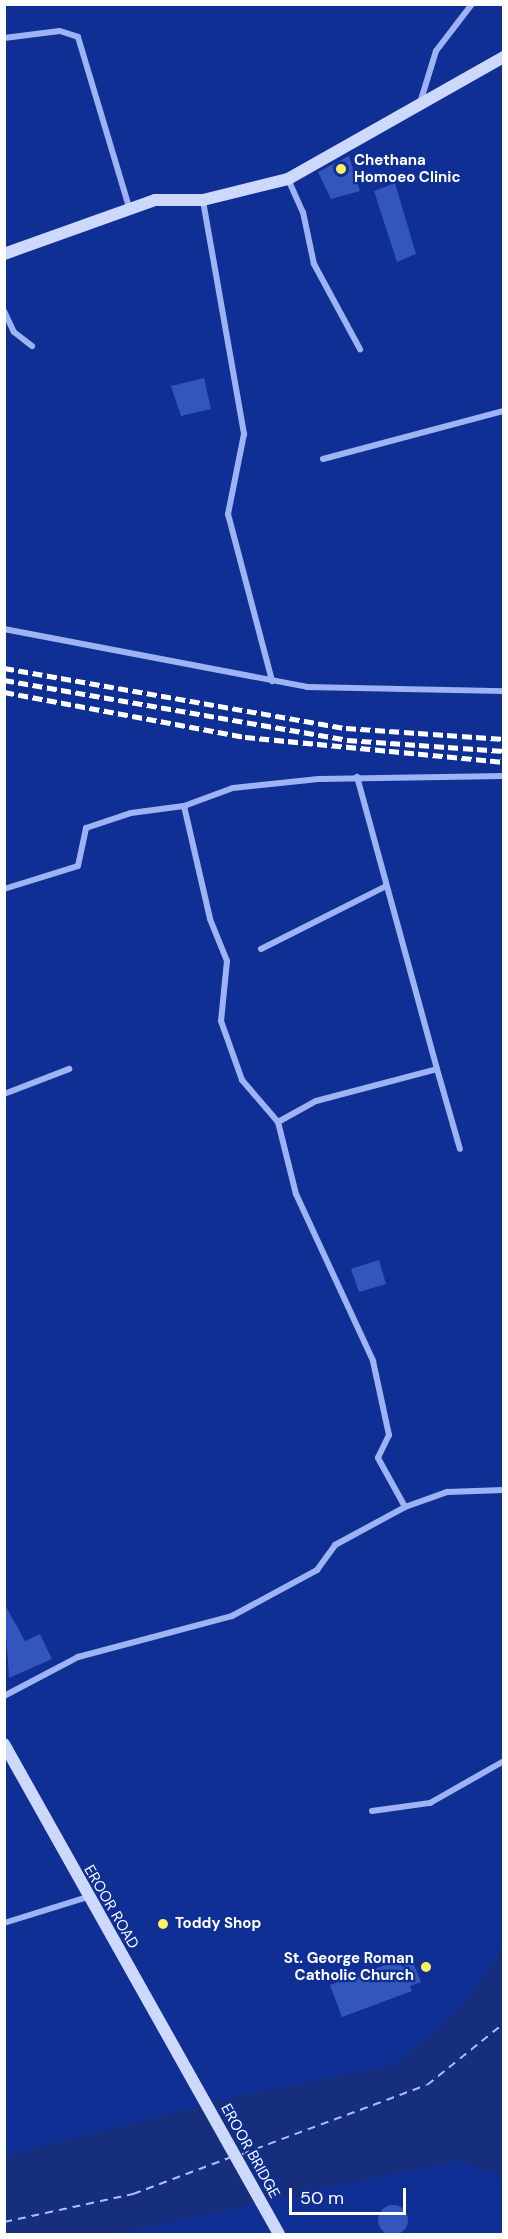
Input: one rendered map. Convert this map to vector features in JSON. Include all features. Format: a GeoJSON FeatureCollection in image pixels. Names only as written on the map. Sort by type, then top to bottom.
{"type":"FeatureCollection","features":[{"type":"Feature","properties":{"kind":"main road"},"geometry":{"type":"LineString","coordinates":[[4,254],[129,207],[155,200],[203,200],[288,179],[504,57]]}},
{"type":"Feature","properties":{"kind":"main road","name":"EROOR ROAD"},"geometry":{"type":"LineString","coordinates":[[4,1744],[88,1897],[195,2083]]}},
{"type":"Feature","properties":{"kind":"main road","name":"EROOR BRIDGE"},"geometry":{"type":"LineString","coordinates":[[195,2083],[279,2235]]}},
{"type":"Feature","properties":{"kind":"street"},"geometry":{"type":"LineString","coordinates":[[419,106],[436,51],[472,4]]}},
{"type":"Feature","properties":{"kind":"street"},"geometry":{"type":"LineString","coordinates":[[4,38],[60,31],[78,36],[129,207]]}},
{"type":"Feature","properties":{"kind":"street"},"geometry":{"type":"LineString","coordinates":[[288,179],[303,212],[314,264],[360,349]]}},
{"type":"Feature","properties":{"kind":"street"},"geometry":{"type":"LineString","coordinates":[[203,200],[244,434],[228,514],[272,681]]}},
{"type":"Feature","properties":{"kind":"street"},"geometry":{"type":"LineString","coordinates":[[4,311],[14,332],[32,346]]}},
{"type":"Feature","properties":{"kind":"street"},"geometry":{"type":"LineString","coordinates":[[323,459],[504,411]]}},
{"type":"Feature","properties":{"kind":"street"},"geometry":{"type":"LineString","coordinates":[[4,629],[307,687],[504,691]]}},
{"type":"Feature","properties":{"kind":"street"},"geometry":{"type":"LineString","coordinates":[[4,889],[78,866],[86,828],[131,813],[184,806],[233,789],[357,777],[502,776],[504,783]]}},
{"type":"Feature","properties":{"kind":"street"},"geometry":{"type":"LineString","coordinates":[[357,777],[460,1149]]}},
{"type":"Feature","properties":{"kind":"street"},"geometry":{"type":"LineString","coordinates":[[184,806],[210,919],[227,961],[221,1021],[242,1080],[278,1122],[296,1194],[373,1361],[389,1435],[378,1458],[405,1507]]}},
{"type":"Feature","properties":{"kind":"street"},"geometry":{"type":"LineString","coordinates":[[261,949],[386,886]]}},
{"type":"Feature","properties":{"kind":"street"},"geometry":{"type":"LineString","coordinates":[[4,1094],[69,1069]]}},
{"type":"Feature","properties":{"kind":"street"},"geometry":{"type":"LineString","coordinates":[[278,1122],[316,1101],[437,1069]]}},
{"type":"Feature","properties":{"kind":"street"},"geometry":{"type":"LineString","coordinates":[[4,1696],[78,1657],[232,1616],[317,1570],[335,1545],[405,1507],[447,1491],[504,1490]]}},
{"type":"Feature","properties":{"kind":"street"},"geometry":{"type":"LineString","coordinates":[[372,1810],[430,1803],[504,1761]]}},
{"type":"Feature","properties":{"kind":"street"},"geometry":{"type":"LineString","coordinates":[[4,1923],[88,1897]]}},
{"type":"Feature","properties":{"kind":"water"},"geometry":{"type":"Polygon","coordinates":[[[503,1946],[503,2177],[458,2160],[117,2234],[5,2234],[5,2156],[250,2093],[394,2065],[465,2005],[503,1946]]]}},
{"type":"Feature","properties":{"kind":"building"},"geometry":{"type":"Polygon","coordinates":[[[349,156],[360,191],[331,199],[318,172],[349,156]]]}},
{"type":"Feature","properties":{"kind":"building"},"geometry":{"type":"Polygon","coordinates":[[[395,183],[416,254],[397,262],[374,191],[395,183]]]}},
{"type":"Feature","properties":{"kind":"building"},"geometry":{"type":"Polygon","coordinates":[[[204,378],[211,409],[181,416],[171,386],[204,378]]]}},
{"type":"Feature","properties":{"kind":"building"},"geometry":{"type":"Polygon","coordinates":[[[379,1260],[386,1284],[359,1292],[351,1269],[379,1260]]]}},
{"type":"Feature","properties":{"kind":"building"},"geometry":{"type":"Polygon","coordinates":[[[4,1603],[25,1641],[40,1634],[52,1659],[9,1678],[4,1603]]]}},
{"type":"Feature","properties":{"kind":"building","name":"St. George Roman Catholic Church"},"geometry":{"type":"Polygon","coordinates":[[[399,1960],[402,1967],[413,1962],[421,1982],[410,1986],[412,1991],[342,2017],[330,1985],[399,1960]]]}},
{"type":"Feature","properties":{"kind":"building"},"geometry":{"type":"Polygon","coordinates":[[[393,2205],[404,2209],[408,2220],[404,2231],[393,2235],[382,2231],[378,2220],[382,2209],[393,2205]]]}},
{"type":"Feature","properties":{"kind":"ferry route"},"geometry":{"type":"LineString","coordinates":[[242,2154],[427,2085],[504,2023]]}},
{"type":"Feature","properties":{"kind":"ferry route"},"geometry":{"type":"LineString","coordinates":[[4,2222],[133,2194],[229,2158]]}},
{"type":"Feature","properties":{"kind":"railway"},"geometry":{"type":"LineString","coordinates":[[4,668],[346,728],[504,739]]}},
{"type":"Feature","properties":{"kind":"railway"},"geometry":{"type":"LineString","coordinates":[[4,680],[347,740],[504,751]]}},
{"type":"Feature","properties":{"kind":"railway"},"geometry":{"type":"LineString","coordinates":[[4,692],[245,737],[504,762]]}},
{"type":"Feature","properties":{"kind":"place","name":"Chethana Homoeo Clinic"},"geometry":{"type":"Point","coordinates":[341,169]}},
{"type":"Feature","properties":{"kind":"place","name":"Toddy Shop"},"geometry":{"type":"Point","coordinates":[163,1924]}},
{"type":"Feature","properties":{"kind":"place","name":"St. George Roman Catholic Church"},"geometry":{"type":"Point","coordinates":[426,1967]}}]}
